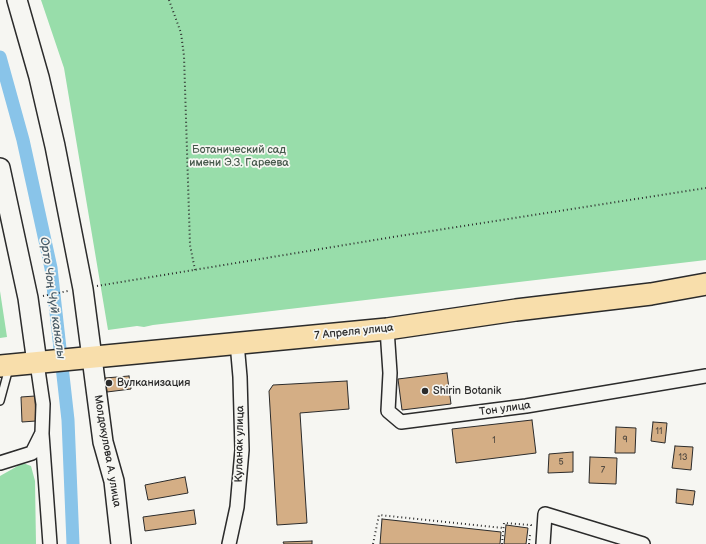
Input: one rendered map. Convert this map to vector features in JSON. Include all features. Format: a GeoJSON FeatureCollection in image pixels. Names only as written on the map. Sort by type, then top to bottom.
{"type":"FeatureCollection","features":[{"type":"Feature","properties":{"kind":"main road","name":"Молдокулова А. улица"},"geometry":{"type":"LineString","coordinates":[[17,0],[39,77],[55,146],[83,289],[87,359],[103,442],[114,481],[121,544]]}},
{"type":"Feature","properties":{"kind":"main road"},"geometry":{"type":"LineString","coordinates":[[0,168],[28,298],[44,362]]}},
{"type":"Feature","properties":{"kind":"main road","name":"7 Апреля улица"},"geometry":{"type":"LineString","coordinates":[[5,366],[387,329],[516,310],[651,294],[706,284]]}},
{"type":"Feature","properties":{"kind":"street","name":"Тон улица"},"geometry":{"type":"LineString","coordinates":[[387,329],[390,373],[388,411],[401,422],[526,406],[706,376]]}},
{"type":"Feature","properties":{"kind":"street","name":"Куланак улица"},"geometry":{"type":"LineString","coordinates":[[229,544],[237,507],[242,450],[240,377],[237,343]]}},
{"type":"Feature","properties":{"kind":"street"},"geometry":{"type":"LineString","coordinates":[[44,362],[42,433],[50,544]]}},
{"type":"Feature","properties":{"kind":"street"},"geometry":{"type":"LineString","coordinates":[[0,463],[32,453],[42,433]]}},
{"type":"Feature","properties":{"kind":"street"},"geometry":{"type":"LineString","coordinates":[[543,544],[545,514],[643,544]]}},
{"type":"Feature","properties":{"kind":"lane"},"geometry":{"type":"LineString","coordinates":[[0,401],[5,366]]}},
{"type":"Feature","properties":{"kind":"path"},"geometry":{"type":"LineString","coordinates":[[169,0],[180,32],[184,56],[190,245],[196,270]]}},
{"type":"Feature","properties":{"kind":"path"},"geometry":{"type":"LineString","coordinates":[[94,287],[706,188]]}},
{"type":"Feature","properties":{"kind":"path"},"geometry":{"type":"LineString","coordinates":[[43,296],[66,292]]}},
{"type":"Feature","properties":{"kind":"path"},"geometry":{"type":"LineString","coordinates":[[373,544],[379,515],[503,528]]}},
{"type":"Feature","properties":{"kind":"path"},"geometry":{"type":"LineString","coordinates":[[502,544],[504,522],[531,525],[529,544]]}},
{"type":"Feature","properties":{"kind":"green space","name":"Ботанический сад имени Э.З. Гареева"},"geometry":{"type":"Polygon","coordinates":[[[41,0],[706,0],[706,260],[144,327],[137,326],[108,330],[64,68],[41,0]]]}},
{"type":"Feature","properties":{"kind":"green space"},"geometry":{"type":"Polygon","coordinates":[[[0,291],[7,337],[0,338],[0,291]]]}},
{"type":"Feature","properties":{"kind":"green space"},"geometry":{"type":"Polygon","coordinates":[[[23,463],[31,466],[35,481],[36,544],[0,544],[0,476],[23,463]]]}},
{"type":"Feature","properties":{"kind":"building","name":"Shirin Botanik"},"geometry":{"type":"Polygon","coordinates":[[[447,373],[451,404],[402,410],[398,379],[447,373]]]}},
{"type":"Feature","properties":{"kind":"building"},"geometry":{"type":"Polygon","coordinates":[[[129,376],[131,389],[107,392],[105,378],[129,376]]]}},
{"type":"Feature","properties":{"kind":"building"},"geometry":{"type":"Polygon","coordinates":[[[347,381],[349,409],[300,413],[307,523],[277,525],[269,391],[273,385],[347,381]]]}},
{"type":"Feature","properties":{"kind":"building"},"geometry":{"type":"Polygon","coordinates":[[[35,396],[36,421],[22,422],[21,397],[35,396]]]}},
{"type":"Feature","properties":{"kind":"building"},"geometry":{"type":"Polygon","coordinates":[[[532,420],[536,453],[456,463],[452,429],[532,420]]]}},
{"type":"Feature","properties":{"kind":"building"},"geometry":{"type":"Polygon","coordinates":[[[653,422],[667,423],[665,443],[651,441],[653,422]]]}},
{"type":"Feature","properties":{"kind":"building"},"geometry":{"type":"Polygon","coordinates":[[[616,427],[636,428],[635,453],[615,453],[616,427]]]}},
{"type":"Feature","properties":{"kind":"building"},"geometry":{"type":"Polygon","coordinates":[[[675,446],[693,447],[691,470],[672,468],[675,446]]]}},
{"type":"Feature","properties":{"kind":"building"},"geometry":{"type":"Polygon","coordinates":[[[573,452],[573,472],[548,473],[549,454],[573,452]]]}},
{"type":"Feature","properties":{"kind":"building"},"geometry":{"type":"Polygon","coordinates":[[[590,457],[617,458],[616,484],[589,483],[590,457]]]}},
{"type":"Feature","properties":{"kind":"building"},"geometry":{"type":"Polygon","coordinates":[[[185,477],[188,493],[148,500],[145,485],[185,477]]]}},
{"type":"Feature","properties":{"kind":"building"},"geometry":{"type":"Polygon","coordinates":[[[677,489],[695,491],[693,505],[676,503],[677,489]]]}},
{"type":"Feature","properties":{"kind":"building"},"geometry":{"type":"Polygon","coordinates":[[[194,510],[196,524],[145,531],[143,517],[194,510]]]}},
{"type":"Feature","properties":{"kind":"building"},"geometry":{"type":"Polygon","coordinates":[[[382,519],[501,532],[500,544],[380,544],[382,519]]]}},
{"type":"Feature","properties":{"kind":"building"},"geometry":{"type":"Polygon","coordinates":[[[506,525],[528,528],[526,544],[504,544],[506,525]]]}},
{"type":"Feature","properties":{"kind":"building"},"geometry":{"type":"Polygon","coordinates":[[[312,541],[312,544],[284,544],[283,542],[312,541]]]}},
{"type":"Feature","properties":{"kind":"waterway","name":"Орто Чоң Чүй каналы"},"geometry":{"type":"LineString","coordinates":[[0,57],[23,140],[51,268],[68,420],[73,544]]}},
{"type":"Feature","properties":{"kind":"place","name":"Вулканизация"},"geometry":{"type":"Point","coordinates":[109,383]}},
{"type":"Feature","properties":{"kind":"place","name":"Shirin Botanik"},"geometry":{"type":"Point","coordinates":[425,391]}}]}
